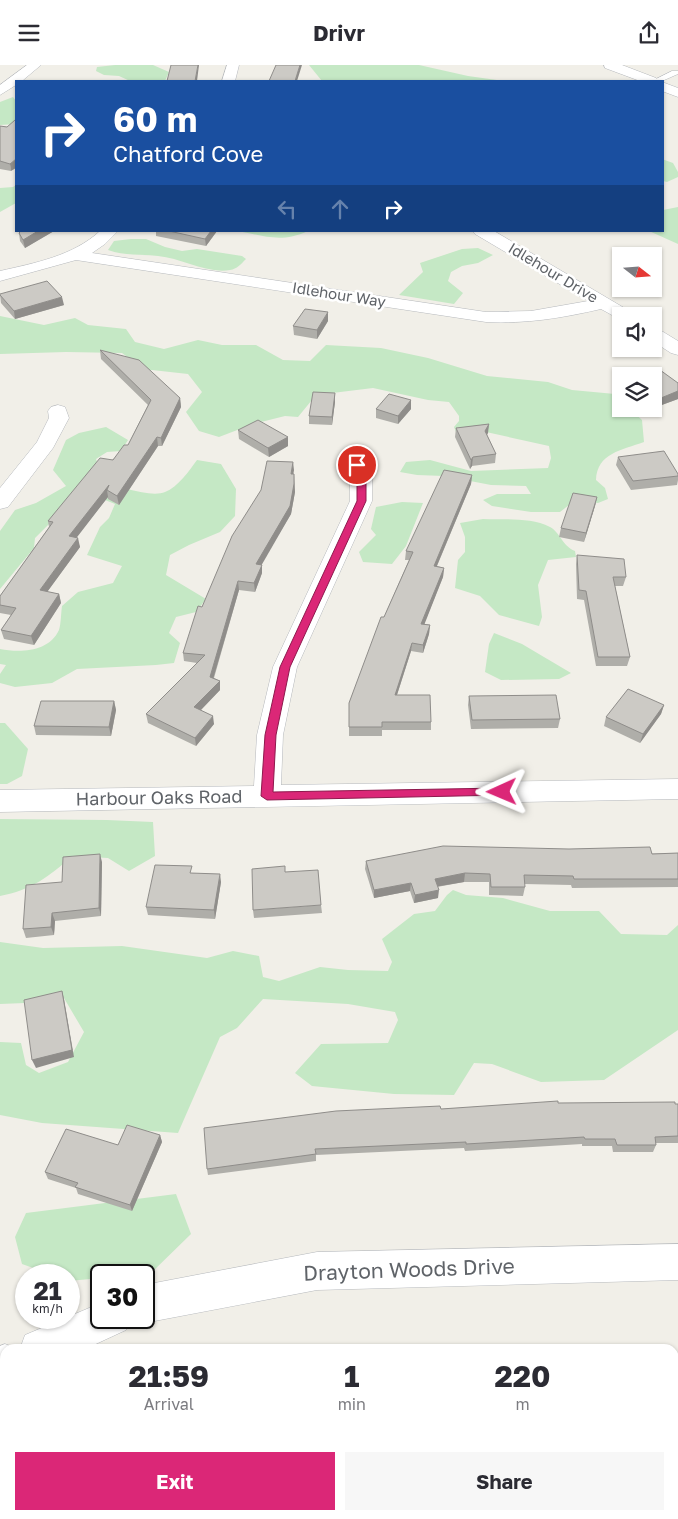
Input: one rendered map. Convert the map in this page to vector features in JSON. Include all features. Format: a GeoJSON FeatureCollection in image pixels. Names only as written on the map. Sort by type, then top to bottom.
{"type":"FeatureCollection","features":[{"type":"Feature","properties":{"kind":"street"},"geometry":{"type":"LineString","coordinates":[[0,91],[35,65]]}},
{"type":"Feature","properties":{"kind":"street"},"geometry":{"type":"LineString","coordinates":[[229,80],[233,65]]}},
{"type":"Feature","properties":{"kind":"street"},"geometry":{"type":"LineString","coordinates":[[610,65],[648,80]]}},
{"type":"Feature","properties":{"kind":"street"},"geometry":{"type":"LineString","coordinates":[[664,87],[678,93]]}},
{"type":"Feature","properties":{"kind":"street"},"geometry":{"type":"LineString","coordinates":[[0,276],[74,255],[88,249],[109,232]]}},
{"type":"Feature","properties":{"kind":"street","name":"Idlehour Drive"},"geometry":{"type":"LineString","coordinates":[[483,232],[612,308]]}},
{"type":"Feature","properties":{"kind":"street","name":"Idlehour Way"},"geometry":{"type":"LineString","coordinates":[[74,255],[486,317],[516,319],[555,315],[603,303]]}},
{"type":"Feature","properties":{"kind":"street"},"geometry":{"type":"LineString","coordinates":[[662,339],[678,349]]}},
{"type":"Feature","properties":{"kind":"street"},"geometry":{"type":"LineString","coordinates":[[0,502],[46,444],[59,418],[58,411]]}},
{"type":"Feature","properties":{"kind":"street"},"geometry":{"type":"LineString","coordinates":[[267,796],[270,735],[285,667],[361,501],[361,473],[357,465]]}},
{"type":"Feature","properties":{"kind":"street","name":"Harbour Oaks Road"},"geometry":{"type":"LineString","coordinates":[[0,801],[678,789]]}},
{"type":"Feature","properties":{"kind":"street","name":"Drayton Woods Drive"},"geometry":{"type":"LineString","coordinates":[[155,1302],[317,1271],[678,1262]]}},
{"type":"Feature","properties":{"kind":"street"},"geometry":{"type":"LineString","coordinates":[[50,1344],[90,1327]]}},
{"type":"Feature","properties":{"kind":"lane"},"geometry":{"type":"LineString","coordinates":[[658,80],[675,73]]}},
{"type":"Feature","properties":{"kind":"green space"},"geometry":{"type":"Polygon","coordinates":[[[153,65],[169,72],[165,80],[128,80],[119,76],[104,75],[96,71],[97,67],[153,65]]]}},
{"type":"Feature","properties":{"kind":"green space"},"geometry":{"type":"Polygon","coordinates":[[[309,65],[419,65],[468,76],[497,80],[321,80],[309,65]]]}},
{"type":"Feature","properties":{"kind":"green space"},"geometry":{"type":"Polygon","coordinates":[[[13,97],[15,100],[15,124],[0,125],[0,102],[13,97]]]}},
{"type":"Feature","properties":{"kind":"green space"},"geometry":{"type":"Polygon","coordinates":[[[664,160],[673,163],[678,172],[678,177],[667,182],[664,181],[664,160]]]}},
{"type":"Feature","properties":{"kind":"green space"},"geometry":{"type":"Polygon","coordinates":[[[15,186],[15,204],[0,212],[0,188],[15,186]]]}},
{"type":"Feature","properties":{"kind":"green space"},"geometry":{"type":"Polygon","coordinates":[[[678,207],[678,244],[651,232],[664,232],[664,210],[678,207]]]}},
{"type":"Feature","properties":{"kind":"green space"},"geometry":{"type":"Polygon","coordinates":[[[241,232],[306,232],[280,238],[241,232]]]}},
{"type":"Feature","properties":{"kind":"green space"},"geometry":{"type":"Polygon","coordinates":[[[146,239],[165,247],[182,251],[197,249],[242,256],[246,259],[235,269],[221,271],[203,268],[167,257],[127,254],[108,250],[114,241],[146,239]]]}},
{"type":"Feature","properties":{"kind":"green space"},"geometry":{"type":"Polygon","coordinates":[[[478,248],[493,255],[478,263],[462,266],[451,272],[448,281],[463,293],[454,304],[399,295],[423,272],[420,263],[462,249],[478,248]]]}},
{"type":"Feature","properties":{"kind":"green space"},"geometry":{"type":"Polygon","coordinates":[[[0,316],[44,325],[75,318],[88,325],[126,329],[135,342],[164,349],[198,340],[222,345],[256,345],[283,360],[310,361],[326,345],[381,348],[428,358],[487,376],[548,382],[572,390],[612,394],[612,417],[639,417],[642,420],[644,442],[619,450],[606,458],[601,464],[597,471],[596,480],[605,488],[608,499],[598,503],[574,501],[560,512],[531,512],[492,506],[483,500],[497,494],[531,494],[526,486],[491,485],[444,476],[400,472],[406,462],[430,460],[471,471],[548,468],[551,458],[549,446],[477,430],[456,432],[454,427],[459,421],[459,416],[449,402],[428,400],[373,388],[316,395],[298,417],[285,416],[253,424],[219,437],[199,431],[186,412],[202,392],[188,374],[152,370],[135,374],[130,359],[122,353],[0,354],[0,316]]]}},
{"type":"Feature","properties":{"kind":"green space"},"geometry":{"type":"Polygon","coordinates":[[[106,427],[128,440],[121,451],[107,452],[96,459],[104,482],[152,494],[165,492],[183,478],[197,460],[221,464],[236,489],[235,516],[220,532],[170,555],[166,575],[206,599],[196,612],[176,617],[169,633],[180,643],[174,663],[77,669],[52,683],[15,687],[0,683],[0,674],[6,665],[0,664],[0,649],[25,651],[48,643],[59,630],[62,606],[78,592],[113,583],[122,566],[87,555],[100,527],[109,518],[115,504],[90,494],[50,523],[35,538],[34,548],[0,589],[0,531],[15,510],[36,503],[66,486],[53,470],[66,440],[79,433],[106,427]]]}},
{"type":"Feature","properties":{"kind":"green space"},"geometry":{"type":"Polygon","coordinates":[[[402,502],[423,503],[406,546],[392,564],[363,562],[359,552],[376,535],[371,529],[376,507],[402,502]]]}},
{"type":"Feature","properties":{"kind":"green space"},"geometry":{"type":"Polygon","coordinates":[[[483,519],[517,520],[542,524],[553,529],[567,546],[575,551],[576,557],[548,560],[538,585],[542,617],[539,626],[499,615],[480,596],[455,588],[458,560],[465,552],[465,537],[460,523],[483,519]]]}},
{"type":"Feature","properties":{"kind":"green space"},"geometry":{"type":"Polygon","coordinates":[[[494,633],[522,644],[571,673],[559,679],[501,680],[485,672],[489,644],[494,633]]]}},
{"type":"Feature","properties":{"kind":"green space"},"geometry":{"type":"Polygon","coordinates":[[[0,723],[5,723],[28,749],[22,776],[7,784],[0,784],[0,723]]]}},
{"type":"Feature","properties":{"kind":"green space"},"geometry":{"type":"Polygon","coordinates":[[[0,819],[153,822],[155,856],[129,871],[108,858],[72,856],[39,882],[0,896],[0,819]]]}},
{"type":"Feature","properties":{"kind":"green space"},"geometry":{"type":"Polygon","coordinates":[[[453,890],[466,895],[503,898],[550,911],[599,911],[621,934],[667,935],[678,925],[678,1030],[604,1080],[541,1082],[492,1064],[474,1063],[454,1095],[394,1094],[312,1086],[295,1073],[321,1044],[388,1043],[398,1020],[395,1012],[348,1004],[263,999],[237,1028],[220,1037],[178,1133],[42,1123],[0,1115],[0,1042],[21,1043],[26,1065],[39,1073],[68,1062],[84,1032],[61,993],[25,1003],[0,1004],[0,942],[43,948],[122,946],[207,958],[233,951],[259,956],[263,977],[279,981],[320,967],[388,971],[392,962],[382,939],[414,914],[435,911],[453,890]]]}},
{"type":"Feature","properties":{"kind":"green space"},"geometry":{"type":"Polygon","coordinates":[[[176,1194],[191,1234],[155,1269],[155,1264],[90,1264],[90,1279],[80,1280],[80,1264],[22,1264],[15,1237],[26,1213],[176,1194]]]}},
{"type":"Feature","properties":{"kind":"building"},"geometry":{"type":"Polygon","coordinates":[[[171,65],[198,65],[195,80],[167,80],[171,65]]]}},
{"type":"Feature","properties":{"kind":"building"},"geometry":{"type":"Polygon","coordinates":[[[276,65],[300,65],[295,80],[269,80],[276,65]]]}},
{"type":"Feature","properties":{"kind":"building"},"geometry":{"type":"Polygon","coordinates":[[[15,120],[15,160],[10,164],[0,161],[0,126],[7,127],[15,120]]]}},
{"type":"Feature","properties":{"kind":"building"},"geometry":{"type":"Polygon","coordinates":[[[20,232],[36,232],[23,240],[20,232]]]}},
{"type":"Feature","properties":{"kind":"building"},"geometry":{"type":"Polygon","coordinates":[[[174,232],[210,232],[205,239],[174,232]]]}},
{"type":"Feature","properties":{"kind":"building"},"geometry":{"type":"Polygon","coordinates":[[[47,281],[62,297],[14,311],[0,295],[0,294],[47,281]]]}},
{"type":"Feature","properties":{"kind":"building"},"geometry":{"type":"Polygon","coordinates":[[[305,309],[328,312],[317,330],[293,326],[305,309]]]}},
{"type":"Feature","properties":{"kind":"building"},"geometry":{"type":"Polygon","coordinates":[[[100,350],[139,360],[180,398],[161,438],[157,437],[117,496],[107,490],[109,485],[69,536],[78,538],[40,590],[59,594],[31,636],[1,630],[16,608],[0,605],[0,596],[53,522],[48,521],[100,458],[113,460],[124,445],[128,445],[151,400],[100,350]]]}},
{"type":"Feature","properties":{"kind":"building"},"geometry":{"type":"Polygon","coordinates":[[[662,371],[678,383],[678,391],[662,398],[662,371]]]}},
{"type":"Feature","properties":{"kind":"building"},"geometry":{"type":"Polygon","coordinates":[[[313,392],[335,393],[332,417],[309,416],[313,392]]]}},
{"type":"Feature","properties":{"kind":"building"},"geometry":{"type":"Polygon","coordinates":[[[389,394],[411,400],[398,416],[376,409],[389,394]]]}},
{"type":"Feature","properties":{"kind":"building"},"geometry":{"type":"Polygon","coordinates":[[[258,420],[288,437],[268,448],[238,430],[258,420]]]}},
{"type":"Feature","properties":{"kind":"building"},"geometry":{"type":"Polygon","coordinates":[[[489,424],[485,431],[496,454],[473,457],[471,460],[456,428],[489,424]]]}},
{"type":"Feature","properties":{"kind":"building"},"geometry":{"type":"Polygon","coordinates":[[[664,451],[678,476],[633,481],[618,457],[664,451]]]}},
{"type":"Feature","properties":{"kind":"building"},"geometry":{"type":"Polygon","coordinates":[[[267,461],[293,462],[291,474],[294,474],[294,484],[290,506],[256,564],[262,565],[254,583],[238,581],[210,677],[220,681],[194,707],[213,716],[195,738],[146,714],[205,655],[183,653],[198,606],[202,607],[232,536],[261,490],[267,461]]]}},
{"type":"Feature","properties":{"kind":"building"},"geometry":{"type":"Polygon","coordinates":[[[444,470],[472,475],[434,566],[444,568],[421,624],[430,625],[423,645],[412,643],[395,695],[430,695],[431,722],[382,722],[382,727],[349,727],[349,703],[381,617],[384,617],[413,552],[406,551],[444,470]]]}},
{"type":"Feature","properties":{"kind":"building"},"geometry":{"type":"Polygon","coordinates":[[[573,493],[597,497],[586,533],[561,528],[573,493]]]}},
{"type":"Feature","properties":{"kind":"building"},"geometry":{"type":"Polygon","coordinates":[[[577,555],[624,559],[626,577],[613,577],[630,657],[598,657],[586,591],[579,590],[577,555]]]}},
{"type":"Feature","properties":{"kind":"building"},"geometry":{"type":"Polygon","coordinates":[[[628,689],[664,705],[643,734],[606,717],[628,689]]]}},
{"type":"Feature","properties":{"kind":"building"},"geometry":{"type":"Polygon","coordinates":[[[556,695],[560,719],[472,720],[469,696],[556,695]]]}},
{"type":"Feature","properties":{"kind":"building"},"geometry":{"type":"Polygon","coordinates":[[[41,701],[114,701],[109,727],[34,726],[41,701]]]}},
{"type":"Feature","properties":{"kind":"building"},"geometry":{"type":"Polygon","coordinates":[[[443,846],[569,849],[650,847],[652,854],[678,853],[678,879],[574,879],[573,876],[524,875],[525,887],[491,887],[490,874],[465,873],[435,879],[439,890],[415,895],[411,883],[374,890],[366,861],[443,846]]]}},
{"type":"Feature","properties":{"kind":"building"},"geometry":{"type":"Polygon","coordinates":[[[100,854],[99,908],[52,913],[51,927],[23,929],[26,885],[62,882],[63,857],[100,854]]]}},
{"type":"Feature","properties":{"kind":"building"},"geometry":{"type":"Polygon","coordinates":[[[155,865],[192,866],[190,873],[220,874],[214,910],[146,907],[155,865]]]}},
{"type":"Feature","properties":{"kind":"building"},"geometry":{"type":"Polygon","coordinates":[[[285,866],[285,872],[318,870],[321,905],[253,910],[252,869],[285,866]]]}},
{"type":"Feature","properties":{"kind":"building"},"geometry":{"type":"Polygon","coordinates":[[[62,991],[72,1050],[32,1060],[24,1000],[62,991]]]}},
{"type":"Feature","properties":{"kind":"building"},"geometry":{"type":"Polygon","coordinates":[[[558,1101],[558,1103],[675,1102],[675,1104],[678,1104],[678,1136],[655,1137],[656,1145],[617,1145],[615,1139],[585,1139],[584,1137],[466,1144],[466,1142],[315,1149],[316,1154],[207,1169],[204,1128],[336,1111],[440,1106],[441,1109],[558,1101]]]}},
{"type":"Feature","properties":{"kind":"building"},"geometry":{"type":"Polygon","coordinates":[[[127,1125],[160,1135],[130,1205],[75,1187],[78,1183],[45,1172],[66,1129],[118,1145],[127,1125]]]}},
{"type":"Feature","properties":{"kind":"route"},"geometry":{"type":"LineString","coordinates":[[357,465],[361,473],[361,501],[285,667],[270,735],[267,796],[502,792]]}}]}
